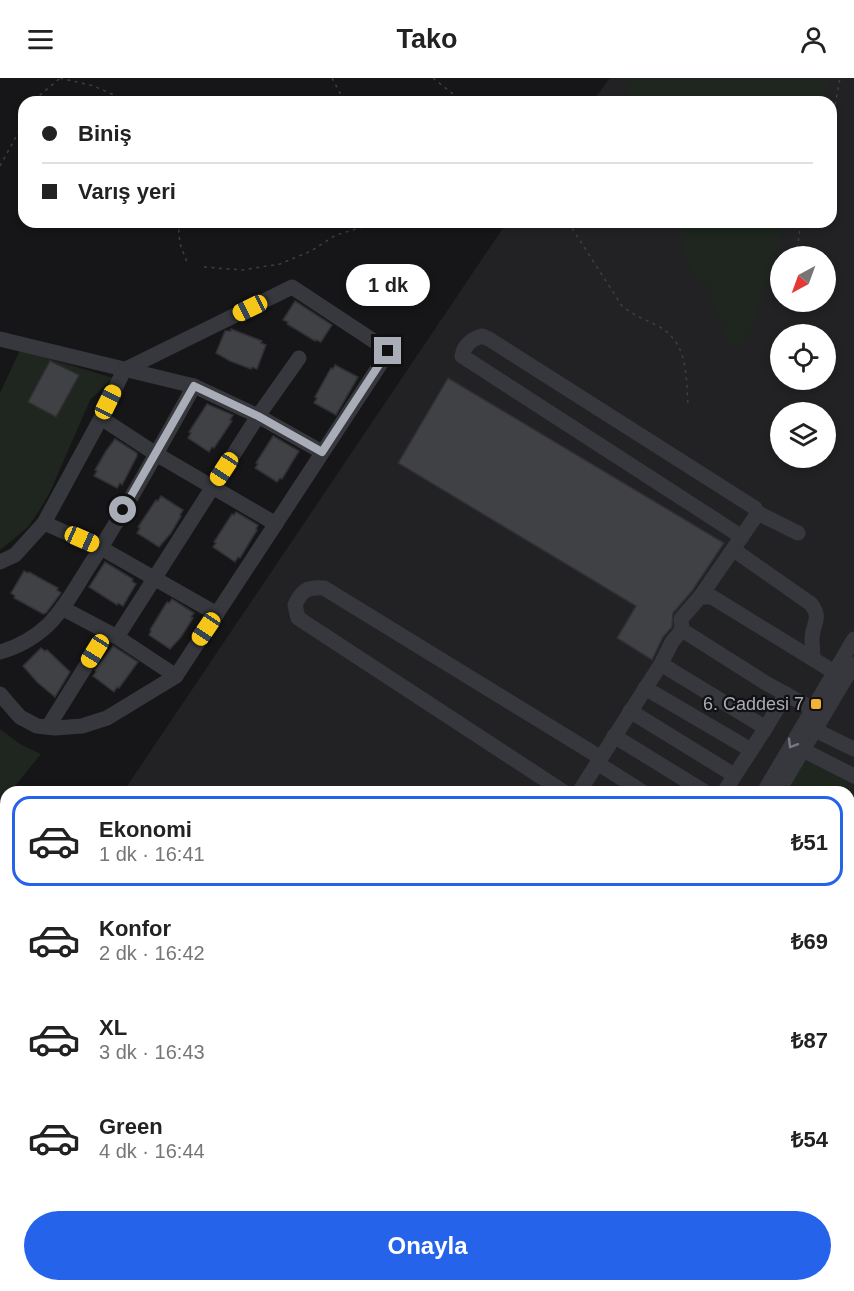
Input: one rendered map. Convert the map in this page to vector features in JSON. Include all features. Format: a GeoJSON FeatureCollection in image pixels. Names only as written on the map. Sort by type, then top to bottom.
{"type":"FeatureCollection","features":[{"type":"Feature","properties":{"kind":"street"},"geometry":{"type":"LineString","coordinates":[[0,562],[15,555],[44,523],[101,418],[124,370],[292,287],[388,351],[176,676],[107,718],[82,726],[37,726],[20,717],[0,694]]}},
{"type":"Feature","properties":{"kind":"street"},"geometry":{"type":"LineString","coordinates":[[798,533],[758,513],[746,500],[489,339],[482,336],[477,337],[464,349],[462,356],[738,544],[811,604],[817,612],[817,621],[812,635],[813,659]]}},
{"type":"Feature","properties":{"kind":"street"},"geometry":{"type":"LineString","coordinates":[[2,343],[194,386],[258,416],[322,452]]}},
{"type":"Feature","properties":{"kind":"street"},"geometry":{"type":"LineString","coordinates":[[48,727],[112,634],[155,578],[258,416],[299,358]]}},
{"type":"Feature","properties":{"kind":"street"},"geometry":{"type":"LineString","coordinates":[[0,652],[36,635],[62,608],[101,548],[194,386]]}},
{"type":"Feature","properties":{"kind":"street"},"geometry":{"type":"LineString","coordinates":[[101,418],[156,454],[276,524]]}},
{"type":"Feature","properties":{"kind":"street"},"geometry":{"type":"LineString","coordinates":[[583,786],[661,664],[672,642],[682,630],[681,619],[700,597],[758,513]]}},
{"type":"Feature","properties":{"kind":"street"},"geometry":{"type":"LineString","coordinates":[[44,523],[101,548],[217,614]]}},
{"type":"Feature","properties":{"kind":"street"},"geometry":{"type":"LineString","coordinates":[[555,786],[298,618],[295,605],[303,591],[309,587],[324,588],[599,760],[635,786]]}},
{"type":"Feature","properties":{"kind":"street"},"geometry":{"type":"LineString","coordinates":[[700,597],[712,597],[834,672]]}},
{"type":"Feature","properties":{"kind":"street"},"geometry":{"type":"LineString","coordinates":[[62,608],[112,634],[176,676]]}},
{"type":"Feature","properties":{"kind":"street"},"geometry":{"type":"LineString","coordinates":[[682,630],[813,709]]}},
{"type":"Feature","properties":{"kind":"street"},"geometry":{"type":"LineString","coordinates":[[768,786],[854,639]]}},
{"type":"Feature","properties":{"kind":"street"},"geometry":{"type":"LineString","coordinates":[[661,664],[761,725],[763,732]]}},
{"type":"Feature","properties":{"kind":"street"},"geometry":{"type":"LineString","coordinates":[[782,786],[854,664]]}},
{"type":"Feature","properties":{"kind":"street"},"geometry":{"type":"LineString","coordinates":[[645,688],[751,750]]}},
{"type":"Feature","properties":{"kind":"street"},"geometry":{"type":"LineString","coordinates":[[728,786],[786,694]]}},
{"type":"Feature","properties":{"kind":"street"},"geometry":{"type":"LineString","coordinates":[[630,711],[734,775]]}},
{"type":"Feature","properties":{"kind":"street"},"geometry":{"type":"LineString","coordinates":[[815,730],[854,749]]}},
{"type":"Feature","properties":{"kind":"street"},"geometry":{"type":"LineString","coordinates":[[614,736],[695,786]]}},
{"type":"Feature","properties":{"kind":"street"},"geometry":{"type":"LineString","coordinates":[[803,750],[854,776]]}},
{"type":"Feature","properties":{"kind":"path"},"geometry":{"type":"LineString","coordinates":[[39,96],[60,78],[94,86],[116,96]]}},
{"type":"Feature","properties":{"kind":"path"},"geometry":{"type":"LineString","coordinates":[[332,78],[343,96]]}},
{"type":"Feature","properties":{"kind":"path"},"geometry":{"type":"LineString","coordinates":[[434,78],[456,96]]}},
{"type":"Feature","properties":{"kind":"path"},"geometry":{"type":"LineString","coordinates":[[837,96],[840,78]]}},
{"type":"Feature","properties":{"kind":"path"},"geometry":{"type":"LineString","coordinates":[[0,166],[18,133]]}},
{"type":"Feature","properties":{"kind":"path"},"geometry":{"type":"LineString","coordinates":[[179,228],[180,244],[187,262]]}},
{"type":"Feature","properties":{"kind":"path"},"geometry":{"type":"LineString","coordinates":[[204,267],[242,270],[280,264],[311,251],[336,235],[360,228]]}},
{"type":"Feature","properties":{"kind":"path"},"geometry":{"type":"LineString","coordinates":[[572,228],[622,306],[630,313],[670,334],[678,343],[685,362],[688,405]]}},
{"type":"Feature","properties":{"kind":"path"},"geometry":{"type":"LineString","coordinates":[[797,246],[800,228]]}},
{"type":"Feature","properties":{"kind":"shaded area"},"geometry":{"type":"Polygon","coordinates":[[[610,78],[854,78],[854,786],[127,786],[503,228],[837,228],[837,96],[596,96],[610,78]]]}},
{"type":"Feature","properties":{"kind":"shaded area"},"geometry":{"type":"Polygon","coordinates":[[[622,78],[830,78],[822,96],[630,96],[622,78]]]}},
{"type":"Feature","properties":{"kind":"shaded area"},"geometry":{"type":"Polygon","coordinates":[[[679,228],[783,228],[778,246],[770,246],[770,271],[750,336],[743,343],[735,345],[728,343],[708,288],[692,274],[686,263],[679,228]]]}},
{"type":"Feature","properties":{"kind":"shaded area"},"geometry":{"type":"Polygon","coordinates":[[[20,350],[113,378],[90,400],[50,492],[39,511],[27,528],[0,550],[0,393],[20,350]]]}},
{"type":"Feature","properties":{"kind":"shaded area"},"geometry":{"type":"Polygon","coordinates":[[[0,729],[20,744],[41,754],[15,786],[0,786],[0,729]]]}},
{"type":"Feature","properties":{"kind":"shaded area"},"geometry":{"type":"Polygon","coordinates":[[[805,757],[854,784],[853,786],[789,786],[805,757]]]}},
{"type":"Feature","properties":{"kind":"building"},"geometry":{"type":"Polygon","coordinates":[[[295,301],[332,325],[321,342],[315,341],[283,320],[295,301]]]}},
{"type":"Feature","properties":{"kind":"building"},"geometry":{"type":"Polygon","coordinates":[[[231,329],[262,341],[261,343],[266,345],[257,369],[230,361],[216,353],[225,331],[231,331],[231,329]]]}},
{"type":"Feature","properties":{"kind":"building"},"geometry":{"type":"Polygon","coordinates":[[[50,361],[79,375],[56,417],[28,402],[50,361]]]}},
{"type":"Feature","properties":{"kind":"building"},"geometry":{"type":"Polygon","coordinates":[[[335,365],[358,377],[336,415],[314,403],[331,368],[333,369],[335,365]]]}},
{"type":"Feature","properties":{"kind":"building"},"geometry":{"type":"Polygon","coordinates":[[[448,378],[724,543],[692,591],[673,613],[672,627],[663,637],[652,660],[617,638],[636,606],[398,463],[448,378]]]}},
{"type":"Feature","properties":{"kind":"building"},"geometry":{"type":"Polygon","coordinates":[[[207,404],[233,415],[230,420],[232,421],[209,452],[188,438],[191,433],[189,432],[207,404]]]}},
{"type":"Feature","properties":{"kind":"building"},"geometry":{"type":"Polygon","coordinates":[[[273,436],[299,451],[282,479],[280,478],[277,482],[255,468],[273,436]]]}},
{"type":"Feature","properties":{"kind":"building"},"geometry":{"type":"Polygon","coordinates":[[[115,439],[137,453],[122,485],[120,483],[117,488],[94,476],[97,471],[95,470],[115,439]]]}},
{"type":"Feature","properties":{"kind":"building"},"geometry":{"type":"Polygon","coordinates":[[[161,496],[183,510],[171,533],[159,547],[137,533],[140,528],[138,527],[161,496]]]}},
{"type":"Feature","properties":{"kind":"building"},"geometry":{"type":"Polygon","coordinates":[[[236,512],[258,525],[240,558],[238,557],[235,562],[213,547],[232,514],[236,512]]]}},
{"type":"Feature","properties":{"kind":"building"},"geometry":{"type":"Polygon","coordinates":[[[105,562],[133,579],[132,581],[136,584],[123,606],[118,603],[117,605],[89,587],[105,562]]]}},
{"type":"Feature","properties":{"kind":"building"},"geometry":{"type":"Polygon","coordinates":[[[24,571],[58,588],[57,590],[61,593],[46,613],[43,614],[14,598],[15,596],[11,593],[24,571]]]}},
{"type":"Feature","properties":{"kind":"building"},"geometry":{"type":"Polygon","coordinates":[[[172,599],[194,613],[181,637],[170,649],[149,635],[167,602],[169,603],[172,599]]]}},
{"type":"Feature","properties":{"kind":"building"},"geometry":{"type":"Polygon","coordinates":[[[113,646],[138,662],[114,692],[93,676],[113,646]]]}},
{"type":"Feature","properties":{"kind":"building"},"geometry":{"type":"Polygon","coordinates":[[[41,648],[47,650],[70,672],[55,697],[23,666],[41,648]]]}},
{"type":"Feature","properties":{"kind":"place","name":"6. Caddesi 7"},"geometry":{"type":"Point","coordinates":[816,704]}},
{"type":"Feature","properties":{"kind":"route"},"geometry":{"type":"LineString","coordinates":[[123,510],[194,386],[258,416],[322,452],[388,351]]}}]}
